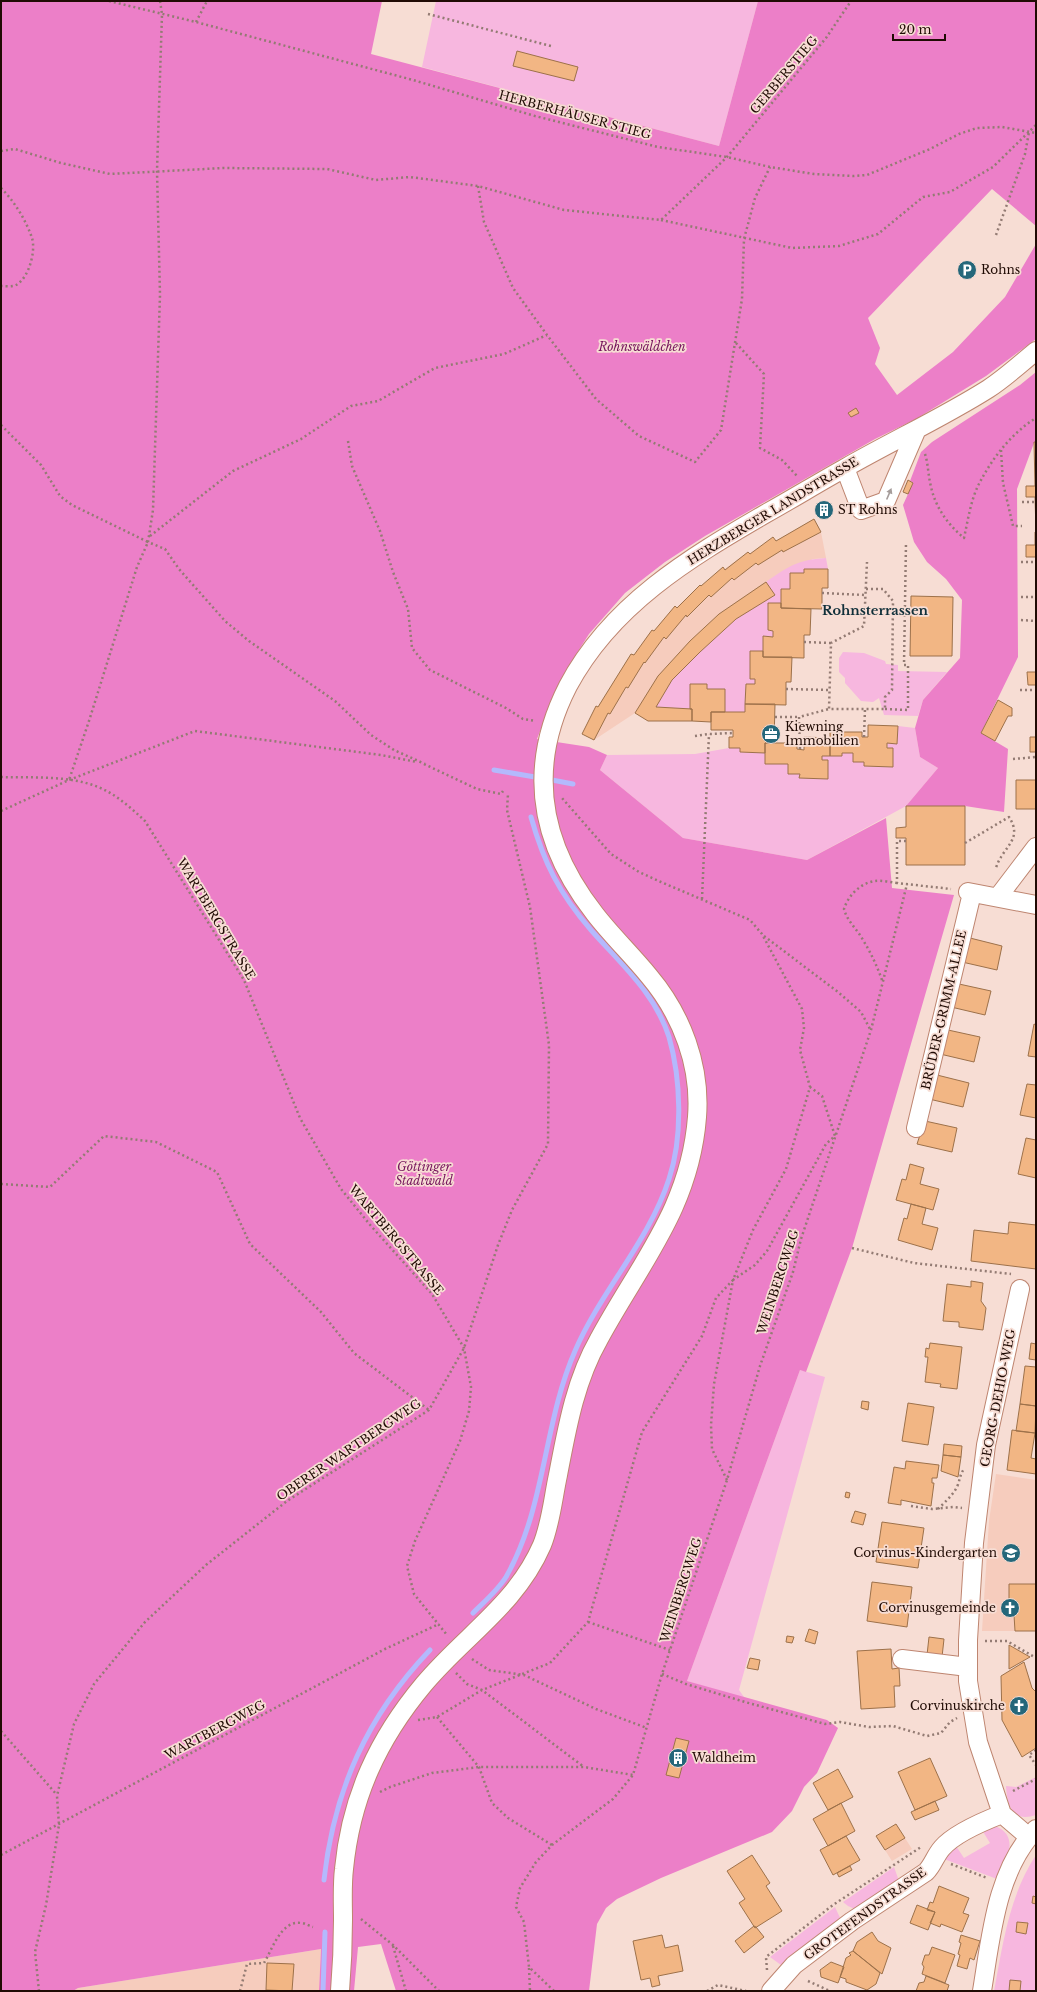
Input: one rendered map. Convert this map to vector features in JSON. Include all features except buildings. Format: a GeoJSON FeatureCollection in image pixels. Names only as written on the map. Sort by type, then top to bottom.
{"type":"FeatureCollection","features":[{"type":"Feature","properties":{"kind":"street","name":"HERZBERGER LANDSTRASSE"},"geometry":{"type":"LineString","coordinates":[[340,1991],[343,1870],[356,1807],[373,1761],[392,1725],[426,1682],[455,1651],[501,1608],[524,1579],[542,1544],[550,1517],[571,1410],[584,1371],[598,1340],[646,1263],[669,1220],[681,1194],[692,1159],[697,1122],[698,1098],[696,1077],[681,1026],[654,980],[596,915],[570,879],[547,822],[542,788],[546,746],[552,724],[567,688],[583,662],[601,638],[631,606],[661,581],[707,548],[845,468],[992,386],[1036,351]]}},
{"type":"Feature","properties":{"kind":"street"},"geometry":{"type":"LineString","coordinates":[[845,468],[861,510],[886,501],[917,429]]}},
{"type":"Feature","properties":{"kind":"street"},"geometry":{"type":"LineString","coordinates":[[998,897],[1036,847]]}},
{"type":"Feature","properties":{"kind":"street"},"geometry":{"type":"LineString","coordinates":[[970,892],[1036,905]]}},
{"type":"Feature","properties":{"kind":"street","name":"BRÜDER-GRIMM-ALLEE"},"geometry":{"type":"LineString","coordinates":[[916,1128],[970,892]]}},
{"type":"Feature","properties":{"kind":"street","name":"GEORG-DEHIO-WEG"},"geometry":{"type":"LineString","coordinates":[[999,1807],[978,1742],[968,1681],[968,1640],[974,1543],[986,1445],[1017,1282]]}},
{"type":"Feature","properties":{"kind":"street"},"geometry":{"type":"LineString","coordinates":[[902,1659],[968,1667]]}},
{"type":"Feature","properties":{"kind":"street"},"geometry":{"type":"LineString","coordinates":[[982,1991],[994,1922],[1004,1885],[1033,1833],[999,1807]]}},
{"type":"Feature","properties":{"kind":"street","name":"GROTEFENDSTRASSE"},"geometry":{"type":"LineString","coordinates":[[769,1984],[782,1977],[794,1965],[852,1921],[926,1872],[939,1853],[950,1841],[984,1821],[999,1807]]}},
{"type":"Feature","properties":{"kind":"path","name":"HERBERHÄUSER STIEG"},"geometry":{"type":"LineString","coordinates":[[109,1],[196,22],[413,80],[543,118],[658,147],[728,157],[770,167],[814,174],[854,176],[867,175],[930,149],[959,134],[978,128],[1002,127],[1036,133]]}},
{"type":"Feature","properties":{"kind":"path"},"geometry":{"type":"LineString","coordinates":[[69,780],[137,567],[150,537],[153,510],[160,295],[157,171],[162,14],[160,1]]}},
{"type":"Feature","properties":{"kind":"path"},"geometry":{"type":"LineString","coordinates":[[196,22],[207,1]]}},
{"type":"Feature","properties":{"kind":"path","name":"GERBERSTIEG"},"geometry":{"type":"LineString","coordinates":[[661,220],[728,157],[826,38],[851,1]]}},
{"type":"Feature","properties":{"kind":"path"},"geometry":{"type":"LineString","coordinates":[[428,14],[551,46]]}},
{"type":"Feature","properties":{"kind":"path"},"geometry":{"type":"LineString","coordinates":[[1,151],[15,149],[61,163],[110,174],[224,168],[327,169],[376,180],[410,177],[478,186],[564,210],[661,220],[703,228],[744,239],[792,248],[839,246],[878,234],[923,197],[950,192],[993,167],[1036,125]]}},
{"type":"Feature","properties":{"kind":"path"},"geometry":{"type":"LineString","coordinates":[[996,235],[1025,154],[1029,132]]}},
{"type":"Feature","properties":{"kind":"path"},"geometry":{"type":"LineString","coordinates":[[478,186],[484,222],[513,288],[547,336],[596,399],[639,436],[695,462],[721,430],[742,299],[744,239],[755,198],[770,167]]}},
{"type":"Feature","properties":{"kind":"path"},"geometry":{"type":"LineString","coordinates":[[1,188],[12,200],[32,239],[32,261],[26,276],[15,285],[1,286]]}},
{"type":"Feature","properties":{"kind":"path"},"geometry":{"type":"LineString","coordinates":[[150,537],[233,471],[301,439],[351,406],[378,401],[435,368],[504,354],[547,336]]}},
{"type":"Feature","properties":{"kind":"path"},"geometry":{"type":"LineString","coordinates":[[736,343],[764,374],[760,448],[782,460],[809,489]]}},
{"type":"Feature","properties":{"kind":"path"},"geometry":{"type":"LineString","coordinates":[[928,462],[932,493],[950,525],[964,538],[979,482],[1001,450],[1022,427],[1036,418]]}},
{"type":"Feature","properties":{"kind":"path"},"geometry":{"type":"LineString","coordinates":[[1,425],[41,465],[60,496],[72,505],[165,549],[179,569],[225,621],[249,641],[335,701],[371,735],[394,750],[477,789],[501,794],[503,791]]}},
{"type":"Feature","properties":{"kind":"path"},"geometry":{"type":"LineString","coordinates":[[348,441],[352,466],[380,531],[393,572],[408,609],[412,648],[430,670],[506,708],[522,719],[552,724]]}},
{"type":"Feature","properties":{"kind":"path"},"geometry":{"type":"LineString","coordinates":[[1001,450],[1003,483],[1013,526],[1022,526]]}},
{"type":"Feature","properties":{"kind":"path"},"geometry":{"type":"LineString","coordinates":[[1022,502],[1035,502]]}},
{"type":"Feature","properties":{"kind":"path"},"geometry":{"type":"LineString","coordinates":[[775,717],[799,716],[829,709],[908,710],[908,665],[904,665],[906,542]]}},
{"type":"Feature","properties":{"kind":"path"},"geometry":{"type":"LineString","coordinates":[[804,642],[831,643],[864,626],[867,562]]}},
{"type":"Feature","properties":{"kind":"path"},"geometry":{"type":"LineString","coordinates":[[1021,562],[1035,562]]}},
{"type":"Feature","properties":{"kind":"path"},"geometry":{"type":"LineString","coordinates":[[866,589],[883,589],[893,601],[892,690],[885,697],[885,709]]}},
{"type":"Feature","properties":{"kind":"path"},"geometry":{"type":"LineString","coordinates":[[822,593],[865,595]]}},
{"type":"Feature","properties":{"kind":"path"},"geometry":{"type":"LineString","coordinates":[[1021,597],[1036,597]]}},
{"type":"Feature","properties":{"kind":"path"},"geometry":{"type":"LineString","coordinates":[[1021,620],[1036,621]]}},
{"type":"Feature","properties":{"kind":"path"},"geometry":{"type":"LineString","coordinates":[[829,709],[831,643]]}},
{"type":"Feature","properties":{"kind":"path"},"geometry":{"type":"LineString","coordinates":[[786,689],[830,690]]}},
{"type":"Feature","properties":{"kind":"path"},"geometry":{"type":"LineString","coordinates":[[1020,690],[1036,690]]}},
{"type":"Feature","properties":{"kind":"path"},"geometry":{"type":"LineString","coordinates":[[864,737],[865,709]]}},
{"type":"Feature","properties":{"kind":"path"},"geometry":{"type":"LineString","coordinates":[[799,716],[800,750]]}},
{"type":"Feature","properties":{"kind":"path"},"geometry":{"type":"LineString","coordinates":[[1,811],[69,780],[195,731],[381,755],[425,764]]}},
{"type":"Feature","properties":{"kind":"path"},"geometry":{"type":"LineString","coordinates":[[695,736],[716,732],[733,733]]}},
{"type":"Feature","properties":{"kind":"path"},"geometry":{"type":"LineString","coordinates":[[702,899],[709,734]]}},
{"type":"Feature","properties":{"kind":"path"},"geometry":{"type":"LineString","coordinates":[[1012,759],[1036,757]]}},
{"type":"Feature","properties":{"kind":"path","name":"WARTBERGSTRASSE"},"geometry":{"type":"LineString","coordinates":[[1,777],[69,780],[98,787],[122,800],[144,821],[244,980],[300,1118],[341,1189],[371,1226],[432,1294],[464,1348],[471,1387],[469,1411],[460,1441],[415,1541],[407,1566],[414,1594],[439,1624],[455,1651]]}},
{"type":"Feature","properties":{"kind":"path","name":"OBERER WARTBERGWEG"},"geometry":{"type":"LineString","coordinates":[[39,1991],[35,1952],[46,1905],[59,1825],[57,1796],[74,1724],[94,1684],[145,1622],[206,1565],[287,1501],[429,1410],[464,1348],[498,1245],[509,1217],[548,1144],[549,1045],[530,907],[507,810],[508,794]]}},
{"type":"Feature","properties":{"kind":"path"},"geometry":{"type":"LineString","coordinates":[[560,795],[611,854],[640,872],[750,920],[762,934],[838,992],[861,1012],[871,1030]]}},
{"type":"Feature","properties":{"kind":"path"},"geometry":{"type":"LineString","coordinates":[[965,843],[1009,817],[1015,827],[1014,838],[999,859],[996,868]]}},
{"type":"Feature","properties":{"kind":"path"},"geometry":{"type":"LineString","coordinates":[[897,883],[898,841],[906,841]]}},
{"type":"Feature","properties":{"kind":"path"},"geometry":{"type":"LineString","coordinates":[[883,980],[868,948],[857,930],[847,919],[844,909],[851,894],[861,887],[875,881],[970,892]]}},
{"type":"Feature","properties":{"kind":"path","name":"WEINBERGWEG"},"geometry":{"type":"LineString","coordinates":[[530,1991],[524,1922],[516,1907],[520,1888],[536,1862],[552,1845],[613,1799],[633,1775],[662,1674],[727,1480],[760,1366],[793,1272],[801,1239],[871,1030],[907,884]]}},
{"type":"Feature","properties":{"kind":"path"},"geometry":{"type":"LineString","coordinates":[[727,1480],[712,1449],[711,1425],[714,1384],[733,1280],[753,1230],[786,1169],[810,1087],[800,1050],[804,1028],[802,1009],[762,934]]}},
{"type":"Feature","properties":{"kind":"path"},"geometry":{"type":"LineString","coordinates":[[392,1725],[437,1717],[482,1690],[550,1663],[588,1622],[642,1432],[702,1336],[716,1298],[733,1280],[755,1265],[767,1251],[826,1144],[835,1136],[822,1096],[810,1087]]}},
{"type":"Feature","properties":{"kind":"path"},"geometry":{"type":"LineString","coordinates":[[1,1184],[50,1187],[104,1136],[156,1142],[217,1172],[250,1244],[321,1312],[354,1354],[429,1410]]}},
{"type":"Feature","properties":{"kind":"path"},"geometry":{"type":"LineString","coordinates":[[852,1248],[914,1263],[1017,1282]]}},
{"type":"Feature","properties":{"kind":"path"},"geometry":{"type":"LineString","coordinates":[[938,1509],[954,1492],[961,1472]]}},
{"type":"Feature","properties":{"kind":"path"},"geometry":{"type":"LineString","coordinates":[[911,1506],[938,1509],[953,1507]]}},
{"type":"Feature","properties":{"kind":"path"},"geometry":{"type":"LineString","coordinates":[[588,1622],[670,1650]]}},
{"type":"Feature","properties":{"kind":"path","name":"WARTBERGWEG"},"geometry":{"type":"LineString","coordinates":[[1,1855],[378,1652],[439,1624]]}},
{"type":"Feature","properties":{"kind":"path"},"geometry":{"type":"LineString","coordinates":[[968,1640],[1007,1641],[1036,1658]]}},
{"type":"Feature","properties":{"kind":"path"},"geometry":{"type":"LineString","coordinates":[[584,1767],[482,1690],[467,1684],[454,1671],[455,1651],[489,1670],[524,1674],[596,1710],[647,1728]]}},
{"type":"Feature","properties":{"kind":"path"},"geometry":{"type":"LineString","coordinates":[[662,1674],[686,1684],[825,1724],[840,1722],[869,1726],[893,1726],[928,1736],[941,1733],[950,1722],[957,1718],[974,1716]]}},
{"type":"Feature","properties":{"kind":"path"},"geometry":{"type":"LineString","coordinates":[[437,1717],[479,1767],[492,1803],[508,1818],[552,1845]]}},
{"type":"Feature","properties":{"kind":"path"},"geometry":{"type":"LineString","coordinates":[[1,1731],[57,1796]]}},
{"type":"Feature","properties":{"kind":"path"},"geometry":{"type":"LineString","coordinates":[[1036,1750],[1029,1755],[1036,1765]]}},
{"type":"Feature","properties":{"kind":"path"},"geometry":{"type":"LineString","coordinates":[[356,1807],[390,1787],[432,1773],[479,1767],[584,1767],[633,1775]]}},
{"type":"Feature","properties":{"kind":"path"},"geometry":{"type":"LineString","coordinates":[[999,1807],[1036,1779]]}},
{"type":"Feature","properties":{"kind":"path"},"geometry":{"type":"LineString","coordinates":[[769,1984],[766,1957],[833,1905],[927,1843],[939,1853],[1004,1885]]}},
{"type":"Feature","properties":{"kind":"path"},"geometry":{"type":"LineString","coordinates":[[343,1914],[361,1920],[393,1945],[440,1991]]}},
{"type":"Feature","properties":{"kind":"path"},"geometry":{"type":"LineString","coordinates":[[240,1991],[247,1964],[264,1963],[281,1932],[292,1923],[301,1923],[313,1927]]}},
{"type":"Feature","properties":{"kind":"path"},"geometry":{"type":"LineString","coordinates":[[393,1945],[406,1991]]}},
{"type":"Feature","properties":{"kind":"path"},"geometry":{"type":"LineString","coordinates":[[529,1966],[554,1991]]}},
{"type":"Feature","properties":{"kind":"path"},"geometry":{"type":"LineString","coordinates":[[808,1981],[830,1991]]}},
{"type":"Feature","properties":{"kind":"path"},"geometry":{"type":"LineString","coordinates":[[707,1991],[718,1985],[746,1991]]}},
{"type":"Feature","properties":{"kind":"shaded area"},"geometry":{"type":"Polygon","coordinates":[[[436,1],[758,1],[719,146],[422,67],[436,1]]]}},
{"type":"Feature","properties":{"kind":"shaded area"},"geometry":{"type":"Polygon","coordinates":[[[814,519],[821,532],[826,558],[813,559],[766,582],[775,595],[657,707],[692,709],[692,721],[648,721],[635,713],[594,740],[582,734],[596,706],[598,707],[631,654],[634,655],[652,630],[655,631],[675,606],[677,607],[700,585],[701,586],[748,552],[750,554],[773,537],[776,541],[814,519]]]}},
{"type":"Feature","properties":{"kind":"shaded area"},"geometry":{"type":"Polygon","coordinates":[[[826,558],[828,569],[804,573],[790,573],[790,589],[781,589],[781,603],[768,603],[768,630],[773,631],[773,637],[763,636],[763,651],[750,651],[750,678],[755,679],[755,684],[746,684],[745,712],[725,712],[725,689],[707,689],[707,684],[690,685],[690,709],[656,707],[672,680],[700,652],[736,619],[774,594],[766,582],[800,562],[826,558]]]}},
{"type":"Feature","properties":{"kind":"shaded area"},"geometry":{"type":"Polygon","coordinates":[[[843,652],[864,653],[885,661],[886,664],[898,665],[898,671],[947,672],[923,700],[918,716],[884,715],[879,698],[873,702],[861,701],[845,683],[845,678],[839,672],[839,658],[843,652]]]}},
{"type":"Feature","properties":{"kind":"shaded area"},"geometry":{"type":"Polygon","coordinates":[[[898,726],[915,728],[920,757],[938,768],[906,806],[807,860],[683,838],[600,770],[607,755],[695,754],[729,748],[740,748],[740,752],[765,753],[765,764],[788,764],[788,774],[800,774],[800,778],[828,779],[828,761],[822,760],[822,756],[842,756],[842,753],[853,753],[853,762],[864,762],[864,766],[892,767],[887,743],[897,743],[898,726]]]}},
{"type":"Feature","properties":{"kind":"shaded area"},"geometry":{"type":"Polygon","coordinates":[[[800,1370],[825,1377],[739,1690],[744,1697],[736,1696],[687,1681],[800,1370]]]}},
{"type":"Feature","properties":{"kind":"shaded area","name":"Corvinus-Kindergarten"},"geometry":{"type":"Polygon","coordinates":[[[996,1474],[1036,1480],[1036,1631],[982,1631],[989,1521],[996,1474]]]}},
{"type":"Feature","properties":{"kind":"shaded area"},"geometry":{"type":"Polygon","coordinates":[[[1036,1777],[1036,1815],[1021,1817],[1012,1811],[1008,1800],[1006,1786],[1016,1787],[1036,1777]]]}},
{"type":"Feature","properties":{"kind":"shaded area"},"geometry":{"type":"Polygon","coordinates":[[[896,1824],[912,1849],[892,1861],[876,1836],[896,1824]]]}},
{"type":"Feature","properties":{"kind":"shaded area"},"geometry":{"type":"Polygon","coordinates":[[[995,1826],[1003,1830],[1008,1836],[1009,1843],[1007,1857],[997,1879],[944,1859],[956,1846],[964,1858],[990,1843],[982,1830],[995,1826]]]}},
{"type":"Feature","properties":{"kind":"shaded area"},"geometry":{"type":"Polygon","coordinates":[[[1036,1855],[1036,1991],[994,1991],[1004,1938],[1013,1904],[1019,1887],[1036,1855]]]}},
{"type":"Feature","properties":{"kind":"shaded area"},"geometry":{"type":"Polygon","coordinates":[[[894,1867],[899,1881],[857,1910],[843,1902],[894,1867]]]}},
{"type":"Feature","properties":{"kind":"shaded area"},"geometry":{"type":"Polygon","coordinates":[[[835,1907],[841,1920],[781,1965],[770,1957],[835,1907]]]}},
{"type":"Feature","properties":{"kind":"shaded area"},"geometry":{"type":"Polygon","coordinates":[[[321,1949],[319,1991],[73,1991],[78,1988],[321,1949]]]}},
{"type":"Feature","properties":{"kind":"green space","name":"Göttinger Stadtwald"},"geometry":{"type":"Polygon","coordinates":[[[1,1],[382,1],[371,54],[719,146],[758,1],[1036,1],[1036,226],[992,189],[868,318],[880,348],[875,364],[897,395],[953,352],[1005,297],[1036,244],[1036,339],[986,376],[916,419],[875,439],[705,536],[665,562],[625,593],[589,634],[570,664],[554,695],[537,739],[589,747],[607,755],[600,770],[683,838],[807,860],[886,818],[892,888],[954,895],[852,1248],[806,1372],[800,1370],[687,1681],[827,1720],[838,1728],[817,1773],[804,1787],[792,1811],[772,1832],[661,1878],[617,1899],[606,1908],[597,1924],[589,1991],[396,1991],[381,1944],[358,1947],[354,1991],[319,1991],[321,1949],[78,1988],[73,1991],[1,1991],[1,1]]]}},
{"type":"Feature","properties":{"kind":"green space"},"geometry":{"type":"Polygon","coordinates":[[[1036,372],[1036,442],[1034,443],[1017,489],[1018,657],[981,733],[1008,749],[1004,812],[965,806],[906,806],[938,768],[920,757],[915,728],[923,700],[960,658],[962,600],[946,579],[927,562],[914,542],[903,505],[913,483],[910,481],[921,452],[932,442],[1020,385],[1036,372]]]}},
{"type":"Feature","properties":{"kind":"waterway"},"geometry":{"type":"LineString","coordinates":[[494,770],[535,777]]}},
{"type":"Feature","properties":{"kind":"waterway"},"geometry":{"type":"LineString","coordinates":[[552,780],[573,784]]}},
{"type":"Feature","properties":{"kind":"waterway"},"geometry":{"type":"LineString","coordinates":[[473,1613],[503,1582],[519,1550],[537,1494],[556,1407],[564,1379],[575,1351],[586,1329],[650,1224],[669,1179],[674,1163],[677,1145],[679,1108],[676,1071],[669,1037],[663,1021],[655,1006],[636,979],[591,930],[561,890],[541,849],[531,817]]}},
{"type":"Feature","properties":{"kind":"waterway"},"geometry":{"type":"LineString","coordinates":[[324,1880],[336,1815],[345,1785],[357,1756],[371,1728],[388,1701],[430,1650]]}},
{"type":"Feature","properties":{"kind":"waterway"},"geometry":{"type":"LineString","coordinates":[[323,1991],[325,1932]]}},
{"type":"Feature","properties":{"kind":"place","name":"Rohns"},"geometry":{"type":"Point","coordinates":[967,270]}},
{"type":"Feature","properties":{"kind":"place","name":"ST Rohns"},"geometry":{"type":"Point","coordinates":[824,510]}},
{"type":"Feature","properties":{"kind":"place","name":"Kiewning Immobilien"},"geometry":{"type":"Point","coordinates":[771,734]}},
{"type":"Feature","properties":{"kind":"place","name":"Corvinus-Kindergarten"},"geometry":{"type":"Point","coordinates":[1011,1553]}},
{"type":"Feature","properties":{"kind":"place","name":"Corvinusgemeinde"},"geometry":{"type":"Point","coordinates":[1010,1608]}},
{"type":"Feature","properties":{"kind":"place","name":"Corvinuskirche"},"geometry":{"type":"Point","coordinates":[1019,1706]}},
{"type":"Feature","properties":{"kind":"place","name":"Waldheim"},"geometry":{"type":"Point","coordinates":[678,1758]}},
{"type":"Feature","properties":{"kind":"district","name":"Rohnsterrassen"},"geometry":{"type":"Point","coordinates":[875,610]}},
{"type":"Feature","properties":{"kind":"park label","name":"Rohnswäldchen"},"geometry":{"type":"Point","coordinates":[642,347]}}]}
